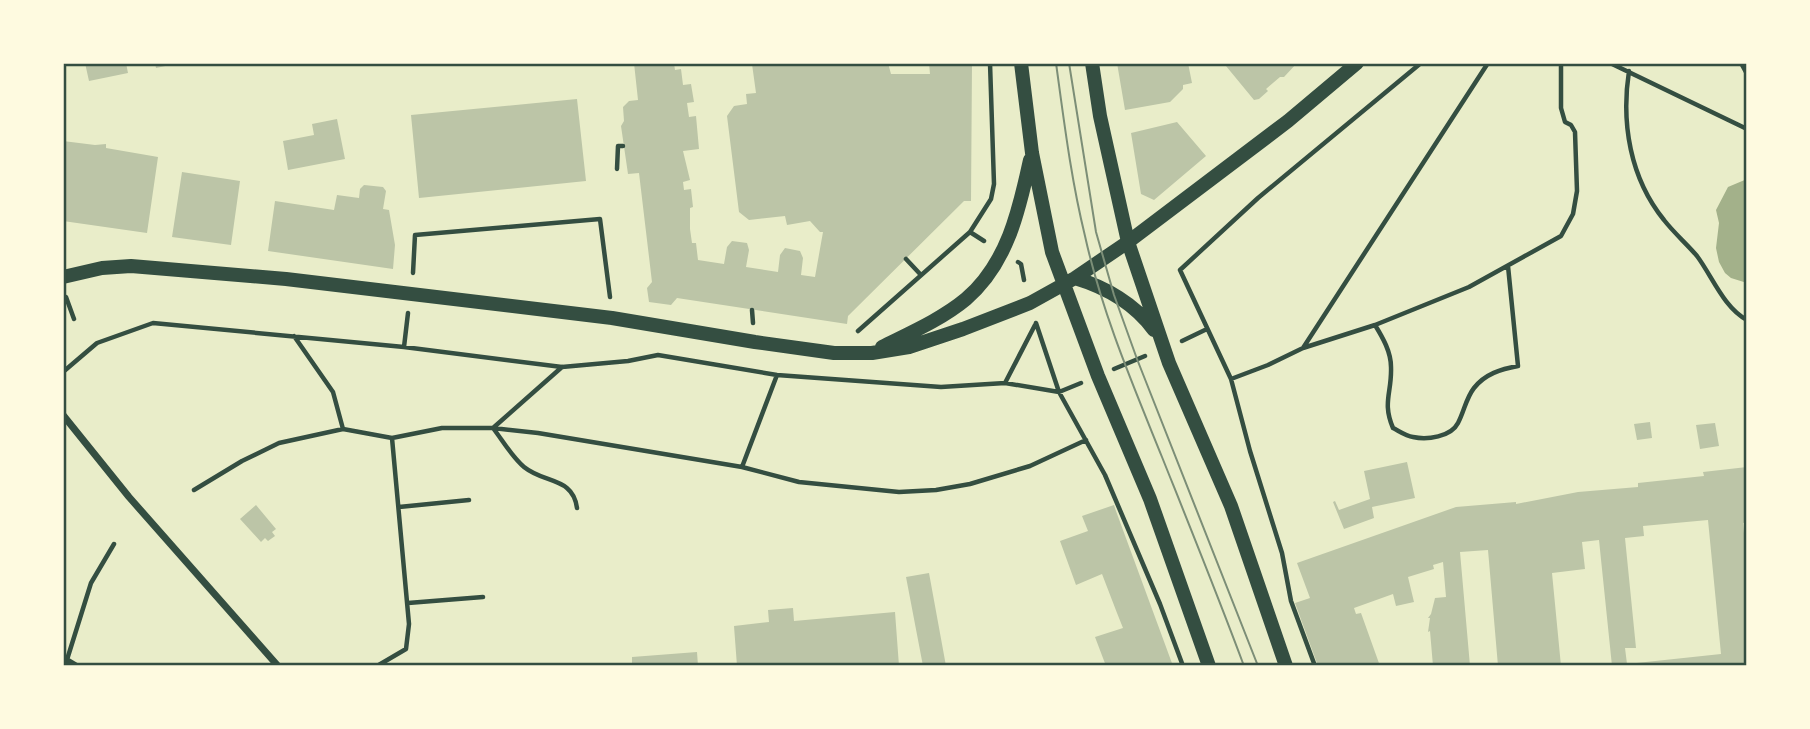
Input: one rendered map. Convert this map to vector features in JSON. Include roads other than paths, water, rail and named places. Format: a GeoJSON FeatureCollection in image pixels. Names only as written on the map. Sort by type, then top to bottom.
{"type":"FeatureCollection","features":[{"type":"Feature","properties":{"kind":"main road"},"geometry":{"type":"LineString","coordinates":[[1021,63],[1032,153],[1052,252],[1069,281],[1098,376],[1150,499],[1209,666]]}},
{"type":"Feature","properties":{"kind":"main road"},"geometry":{"type":"LineString","coordinates":[[1092,63],[1100,116],[1128,242],[1164,349],[1231,506],[1286,666]]}},
{"type":"Feature","properties":{"kind":"main road"},"geometry":{"type":"LineString","coordinates":[[63,277],[102,268],[153,267],[286,279],[612,318],[834,353],[872,353],[909,347],[1030,303],[1069,281],[1128,242],[1288,121],[1357,63]]}},
{"type":"Feature","properties":{"kind":"main road"},"geometry":{"type":"LineString","coordinates":[[872,353],[956,306],[966,299],[985,277],[1003,253],[1014,226],[1032,153]]}},
{"type":"Feature","properties":{"kind":"main road"},"geometry":{"type":"LineString","coordinates":[[1069,281],[1095,284],[1139,312],[1152,327],[1164,349]]}},
{"type":"Feature","properties":{"kind":"street"},"geometry":{"type":"LineString","coordinates":[[63,415],[129,497],[278,666]]}},
{"type":"Feature","properties":{"kind":"tram line"},"geometry":{"type":"LineString","coordinates":[[1056,63],[1076,193],[1100,293],[1129,376],[1244,666]]}},
{"type":"Feature","properties":{"kind":"tram line"},"geometry":{"type":"LineString","coordinates":[[1069,63],[1096,232],[1114,295],[1258,666]]}}]}
